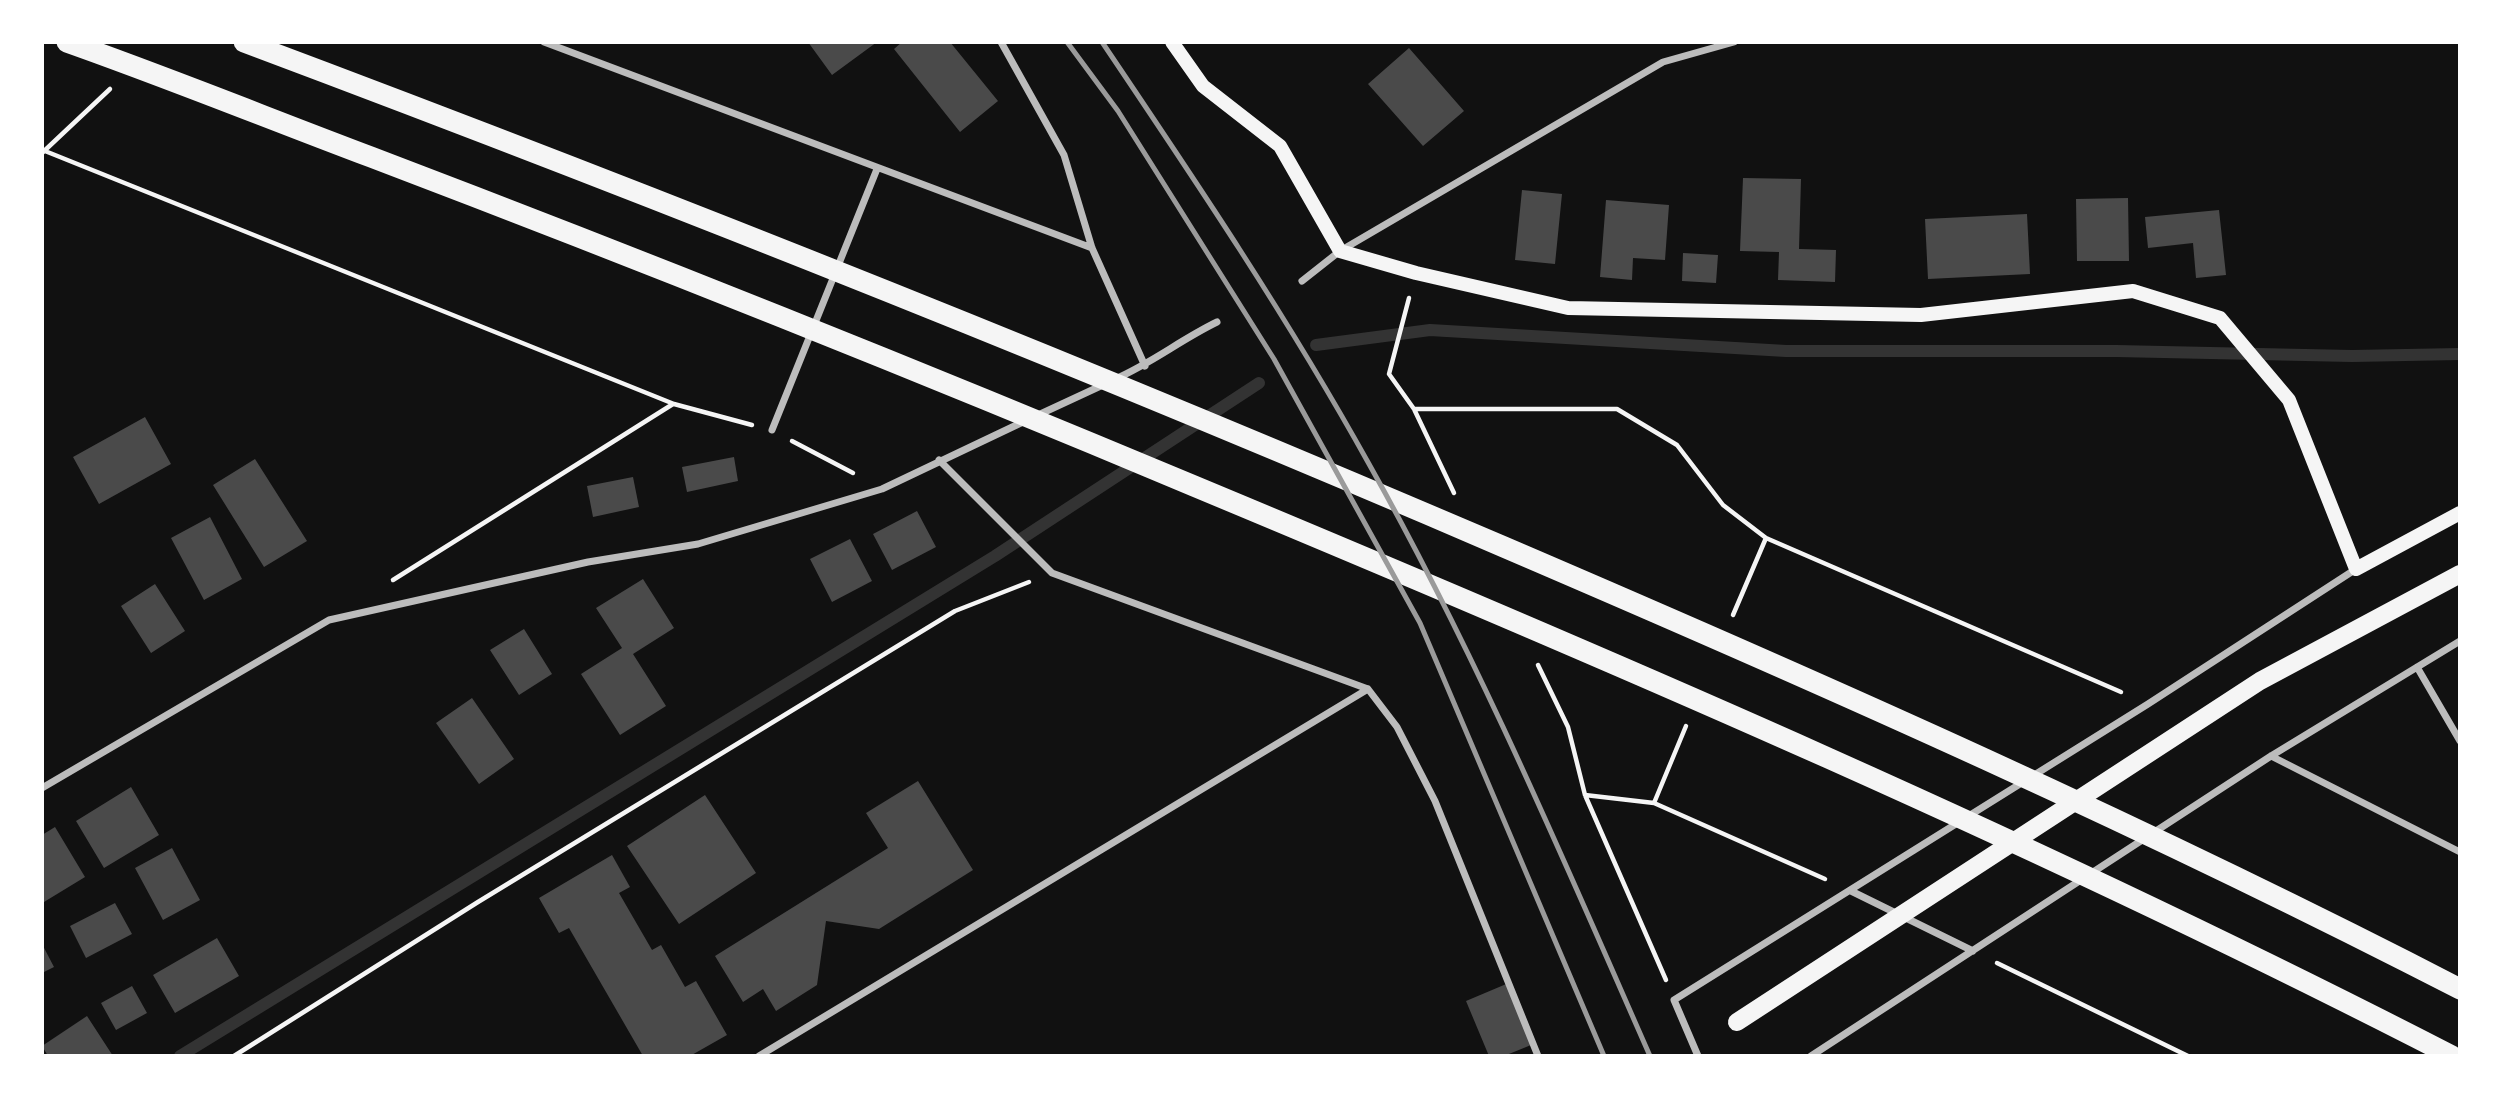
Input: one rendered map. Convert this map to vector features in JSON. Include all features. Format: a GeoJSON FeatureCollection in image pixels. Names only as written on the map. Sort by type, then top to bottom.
{"type":"FeatureCollection","features":[{"type":"Feature","properties":{"kind":"highway"},"geometry":{"type":"LineString","coordinates":[[244,42],[544,154],[900,294],[1652,610],[2003,767],[2347,931],[2460,989]]}},
{"type":"Feature","properties":{"kind":"highway"},"geometry":{"type":"LineString","coordinates":[[74,45],[516,212],[933,377],[1303,531],[1985,828],[2303,980],[2452,1056]]}},
{"type":"Feature","properties":{"kind":"main road"},"geometry":{"type":"LineString","coordinates":[[1172,42],[1203,86],[1280,146],[1340,251],[1416,273],[1568,308],[1921,315],[2133,291],[2220,318],[2289,400],[2356,569],[2460,513]]}},
{"type":"Feature","properties":{"kind":"main road"},"geometry":{"type":"LineString","coordinates":[[1738,1022],[2260,681],[2460,574]]}},
{"type":"Feature","properties":{"kind":"street"},"geometry":{"type":"LineString","coordinates":[[544,42],[1092,248]]}},
{"type":"Feature","properties":{"kind":"street"},"geometry":{"type":"LineString","coordinates":[[1001,42],[1063,155],[1092,248],[1145,366]]}},
{"type":"Feature","properties":{"kind":"street"},"geometry":{"type":"LineString","coordinates":[[1302,281],[1340,251],[1663,62],[1734,42]]}},
{"type":"Feature","properties":{"kind":"street"},"geometry":{"type":"LineString","coordinates":[[772,430],[877,169]]}},
{"type":"Feature","properties":{"kind":"street"},"geometry":{"type":"LineString","coordinates":[[42,788],[329,620],[589,562],[698,544],[882,489],[939,460],[1145,366],[1177,341],[1217,322]]}},
{"type":"Feature","properties":{"kind":"street"},"geometry":{"type":"LineString","coordinates":[[939,460],[1052,573],[1367,689],[1397,727],[1435,801],[1538,1056]]}},
{"type":"Feature","properties":{"kind":"street"},"geometry":{"type":"LineString","coordinates":[[1698,1056],[1674,1000],[2148,704],[2356,569]]}},
{"type":"Feature","properties":{"kind":"street"},"geometry":{"type":"LineString","coordinates":[[1811,1056],[2271,756],[2460,642]]}},
{"type":"Feature","properties":{"kind":"street"},"geometry":{"type":"LineString","coordinates":[[2417,667],[2460,741]]}},
{"type":"Feature","properties":{"kind":"street"},"geometry":{"type":"LineString","coordinates":[[759,1056],[1367,689]]}},
{"type":"Feature","properties":{"kind":"street"},"geometry":{"type":"LineString","coordinates":[[2271,756],[2460,852]]}},
{"type":"Feature","properties":{"kind":"street"},"geometry":{"type":"LineString","coordinates":[[1851,891],[1973,951]]}},
{"type":"Feature","properties":{"kind":"path"},"geometry":{"type":"LineString","coordinates":[[111,88],[43,152],[674,404],[772,430],[882,489]]}},
{"type":"Feature","properties":{"kind":"path"},"geometry":{"type":"LineString","coordinates":[[381,588],[674,404]]}},
{"type":"Feature","properties":{"kind":"path"},"geometry":{"type":"LineString","coordinates":[[1414,409],[1617,409],[1676,446],[1723,505],[1766,538],[2148,704]]}},
{"type":"Feature","properties":{"kind":"path"},"geometry":{"type":"LineString","coordinates":[[234,1056],[478,902],[955,611],[1052,573]]}},
{"type":"Feature","properties":{"kind":"path"},"geometry":{"type":"LineString","coordinates":[[1585,795],[1654,803],[1851,891]]}},
{"type":"Feature","properties":{"kind":"path"},"geometry":{"type":"LineString","coordinates":[[1973,951],[2188,1056]]}},
{"type":"Feature","properties":{"kind":"building"},"geometry":{"type":"Polygon","coordinates":[[[808,42],[877,42],[832,75],[808,42]]]}},
{"type":"Feature","properties":{"kind":"building"},"geometry":{"type":"Polygon","coordinates":[[[902,42],[950,42],[998,101],[960,132],[894,49],[902,42]]]}},
{"type":"Feature","properties":{"kind":"building"},"geometry":{"type":"Polygon","coordinates":[[[1409,48],[1464,111],[1423,146],[1368,84],[1409,48]]]}},
{"type":"Feature","properties":{"kind":"building"},"geometry":{"type":"Polygon","coordinates":[[[1743,178],[1801,179],[1799,249],[1836,250],[1835,282],[1778,280],[1779,252],[1740,251],[1743,178]]]}},
{"type":"Feature","properties":{"kind":"building"},"geometry":{"type":"Polygon","coordinates":[[[1522,190],[1562,194],[1555,264],[1515,260],[1522,190]]]}},
{"type":"Feature","properties":{"kind":"building"},"geometry":{"type":"Polygon","coordinates":[[[2128,198],[2129,261],[2077,261],[2076,199],[2128,198]]]}},
{"type":"Feature","properties":{"kind":"building"},"geometry":{"type":"Polygon","coordinates":[[[1606,200],[1669,205],[1665,260],[1633,258],[1632,280],[1600,277],[1606,200]]]}},
{"type":"Feature","properties":{"kind":"building"},"geometry":{"type":"Polygon","coordinates":[[[2219,210],[2226,275],[2196,278],[2193,243],[2148,248],[2145,217],[2219,210]]]}},
{"type":"Feature","properties":{"kind":"building"},"geometry":{"type":"Polygon","coordinates":[[[2027,214],[2030,274],[1928,279],[1925,219],[2027,214]]]}},
{"type":"Feature","properties":{"kind":"building"},"geometry":{"type":"Polygon","coordinates":[[[1683,253],[1718,255],[1716,283],[1682,281],[1683,253]]]}},
{"type":"Feature","properties":{"kind":"building"},"geometry":{"type":"Polygon","coordinates":[[[145,417],[171,464],[99,504],[73,457],[145,417]]]}},
{"type":"Feature","properties":{"kind":"building"},"geometry":{"type":"Polygon","coordinates":[[[734,457],[738,481],[687,492],[682,467],[734,457]]]}},
{"type":"Feature","properties":{"kind":"building"},"geometry":{"type":"Polygon","coordinates":[[[255,459],[307,541],[264,567],[213,485],[255,459]]]}},
{"type":"Feature","properties":{"kind":"building"},"geometry":{"type":"Polygon","coordinates":[[[633,477],[639,507],[593,517],[587,486],[633,477]]]}},
{"type":"Feature","properties":{"kind":"building"},"geometry":{"type":"Polygon","coordinates":[[[917,511],[936,547],[892,570],[873,534],[917,511]]]}},
{"type":"Feature","properties":{"kind":"building"},"geometry":{"type":"Polygon","coordinates":[[[210,517],[242,579],[204,600],[171,538],[210,517]]]}},
{"type":"Feature","properties":{"kind":"building"},"geometry":{"type":"Polygon","coordinates":[[[850,539],[872,581],[832,602],[810,559],[850,539]]]}},
{"type":"Feature","properties":{"kind":"building"},"geometry":{"type":"Polygon","coordinates":[[[643,579],[674,628],[633,654],[666,706],[620,735],[581,674],[622,648],[596,608],[643,579]]]}},
{"type":"Feature","properties":{"kind":"building"},"geometry":{"type":"Polygon","coordinates":[[[155,584],[185,631],[151,653],[121,606],[155,584]]]}},
{"type":"Feature","properties":{"kind":"building"},"geometry":{"type":"Polygon","coordinates":[[[524,629],[552,674],[519,695],[490,650],[524,629]]]}},
{"type":"Feature","properties":{"kind":"building"},"geometry":{"type":"Polygon","coordinates":[[[472,698],[514,759],[479,784],[436,723],[472,698]]]}},
{"type":"Feature","properties":{"kind":"building"},"geometry":{"type":"Polygon","coordinates":[[[918,781],[973,870],[879,929],[826,921],[817,985],[776,1011],[763,989],[743,1002],[715,956],[888,848],[866,813],[918,781]]]}},
{"type":"Feature","properties":{"kind":"building"},"geometry":{"type":"Polygon","coordinates":[[[131,787],[159,835],[104,868],[76,821],[131,787]]]}},
{"type":"Feature","properties":{"kind":"building"},"geometry":{"type":"Polygon","coordinates":[[[705,795],[756,873],[679,924],[627,846],[705,795]]]}},
{"type":"Feature","properties":{"kind":"building"},"geometry":{"type":"Polygon","coordinates":[[[55,827],[85,877],[44,902],[42,835],[55,827]]]}},
{"type":"Feature","properties":{"kind":"building"},"geometry":{"type":"Polygon","coordinates":[[[172,848],[200,900],[163,920],[135,868],[172,848]]]}},
{"type":"Feature","properties":{"kind":"building"},"geometry":{"type":"Polygon","coordinates":[[[612,855],[630,887],[619,893],[652,950],[661,945],[685,987],[696,981],[727,1035],[690,1056],[643,1056],[569,928],[559,933],[539,898],[612,855]]]}},
{"type":"Feature","properties":{"kind":"building"},"geometry":{"type":"Polygon","coordinates":[[[115,903],[132,934],[86,958],[70,926],[115,903]]]}},
{"type":"Feature","properties":{"kind":"building"},"geometry":{"type":"Polygon","coordinates":[[[217,938],[239,976],[175,1013],[153,975],[217,938]]]}},
{"type":"Feature","properties":{"kind":"building"},"geometry":{"type":"Polygon","coordinates":[[[42,944],[54,967],[42,973],[42,944]]]}},
{"type":"Feature","properties":{"kind":"building"},"geometry":{"type":"Polygon","coordinates":[[[1511,982],[1536,1043],[1504,1056],[1489,1056],[1466,1001],[1511,982]]]}},
{"type":"Feature","properties":{"kind":"building"},"geometry":{"type":"Polygon","coordinates":[[[132,986],[147,1013],[116,1030],[101,1003],[132,986]]]}},
{"type":"Feature","properties":{"kind":"building"},"geometry":{"type":"Polygon","coordinates":[[[87,1016],[113,1056],[48,1056],[42,1046],[87,1016]]]}},
{"type":"Feature","properties":{"kind":"waterway"},"geometry":{"type":"LineString","coordinates":[[1316,345],[1430,330],[1786,351],[2116,351],[2352,356],[2460,354]]}},
{"type":"Feature","properties":{"kind":"waterway"},"geometry":{"type":"LineString","coordinates":[[180,1056],[995,556],[1259,383]]}},
{"type":"Feature","properties":{"kind":"railway"},"geometry":{"type":"LineString","coordinates":[[1067,42],[1118,111],[1274,359],[1420,623],[1604,1056]]}},
{"type":"Feature","properties":{"kind":"railway"},"geometry":{"type":"LineString","coordinates":[[1102,42],[1273,303],[1338,410],[1408,536],[1517,756],[1650,1056]]}}]}
